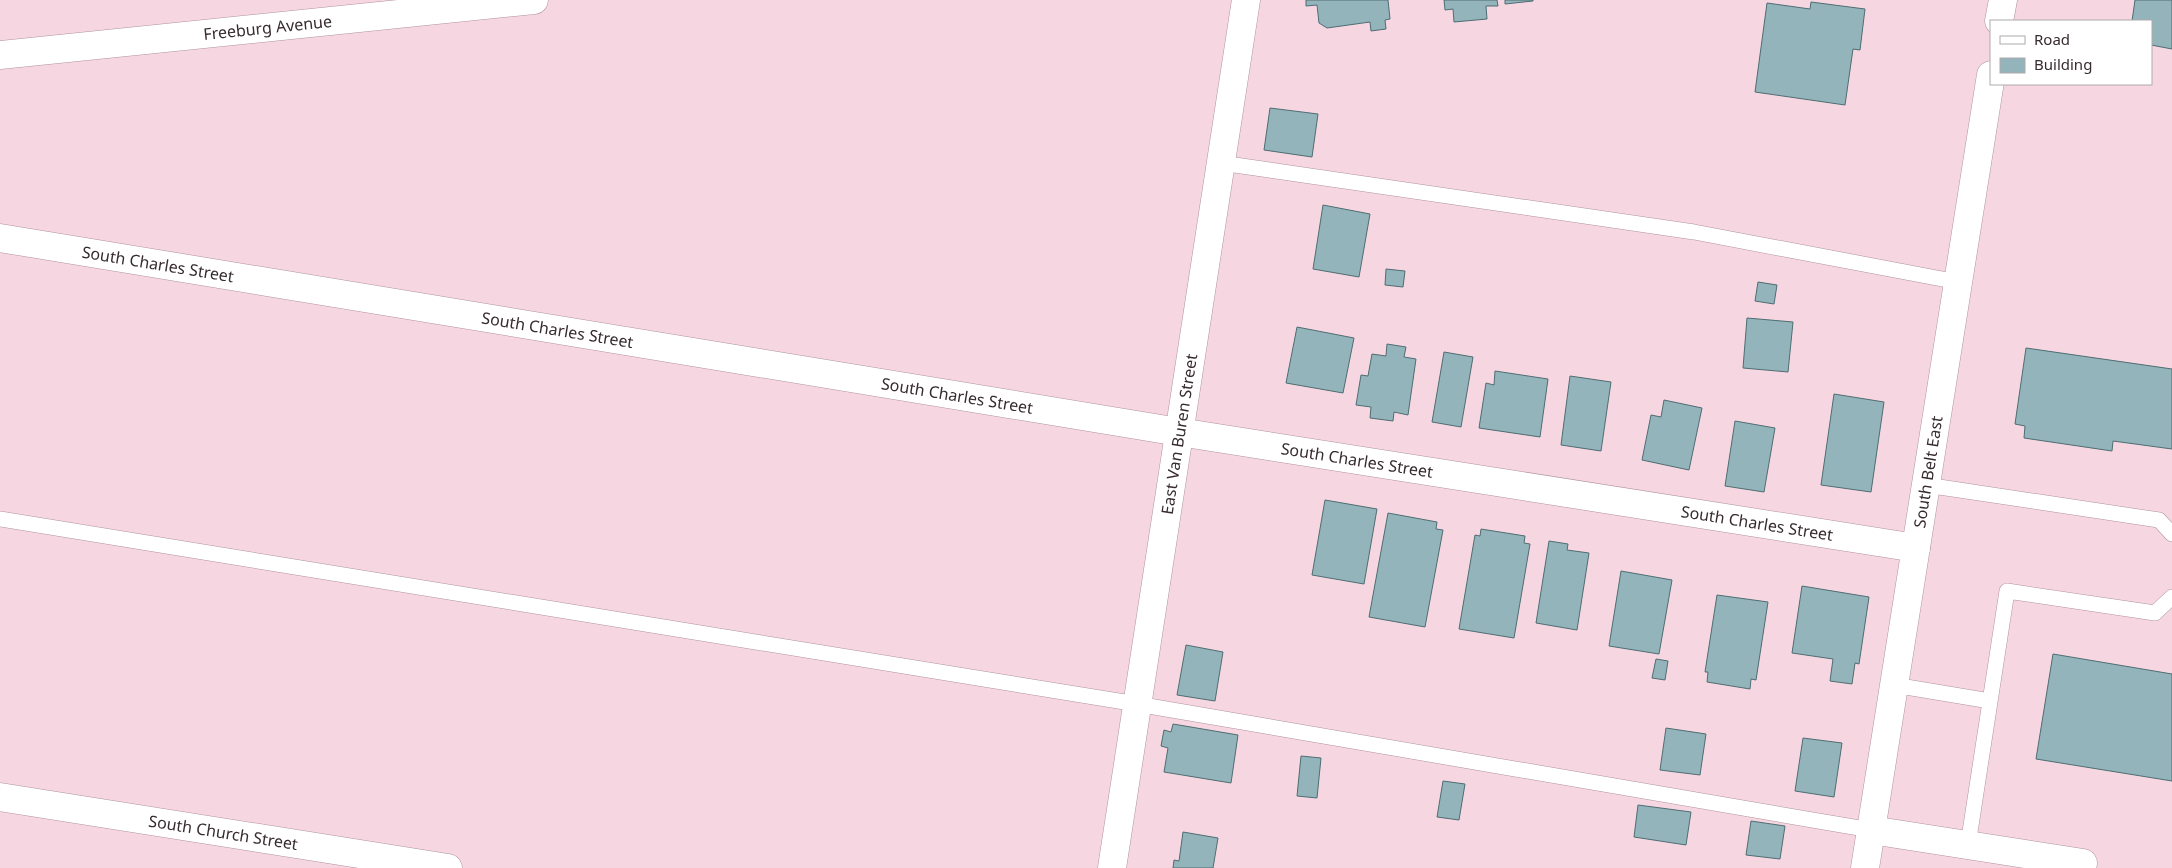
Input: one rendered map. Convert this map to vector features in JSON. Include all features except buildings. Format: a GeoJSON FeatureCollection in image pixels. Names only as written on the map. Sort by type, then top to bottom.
{"type":"FeatureCollection","features":[{"type":"Feature","properties":{"kind":"street","name":"Freeburg Avenue"},"geometry":{"type":"LineString","coordinates":[[0,55],[534,0]]}},
{"type":"Feature","properties":{"kind":"street","name":"East Van Buren Street"},"geometry":{"type":"LineString","coordinates":[[1112,868],[1246,0]]}},
{"type":"Feature","properties":{"kind":"street"},"geometry":{"type":"LineString","coordinates":[[1999,20],[2003,0]]}},
{"type":"Feature","properties":{"kind":"street","name":"South Belt East"},"geometry":{"type":"LineString","coordinates":[[1865,868],[1990,81]]}},
{"type":"Feature","properties":{"kind":"street","name":"South Charles Street"},"geometry":{"type":"LineString","coordinates":[[0,238],[1179,432],[1916,548]]}},
{"type":"Feature","properties":{"kind":"street","name":"South Church Street"},"geometry":{"type":"LineString","coordinates":[[0,797],[448,868]]}},
{"type":"Feature","properties":{"kind":"street"},"geometry":{"type":"LineString","coordinates":[[1871,830],[2083,863]]}},
{"type":"Feature","properties":{"kind":"lane"},"geometry":{"type":"LineString","coordinates":[[1222,163],[1694,232],[1958,282]]}},
{"type":"Feature","properties":{"kind":"lane"},"geometry":{"type":"LineString","coordinates":[[1926,486],[2159,520],[2172,534]]}},
{"type":"Feature","properties":{"kind":"lane"},"geometry":{"type":"LineString","coordinates":[[0,520],[1137,704],[1871,830]]}},
{"type":"Feature","properties":{"kind":"lane"},"geometry":{"type":"LineString","coordinates":[[1968,845],[2007,591],[2156,613],[2172,597]]}},
{"type":"Feature","properties":{"kind":"lane"},"geometry":{"type":"LineString","coordinates":[[1894,685],[1990,701]]}}]}
